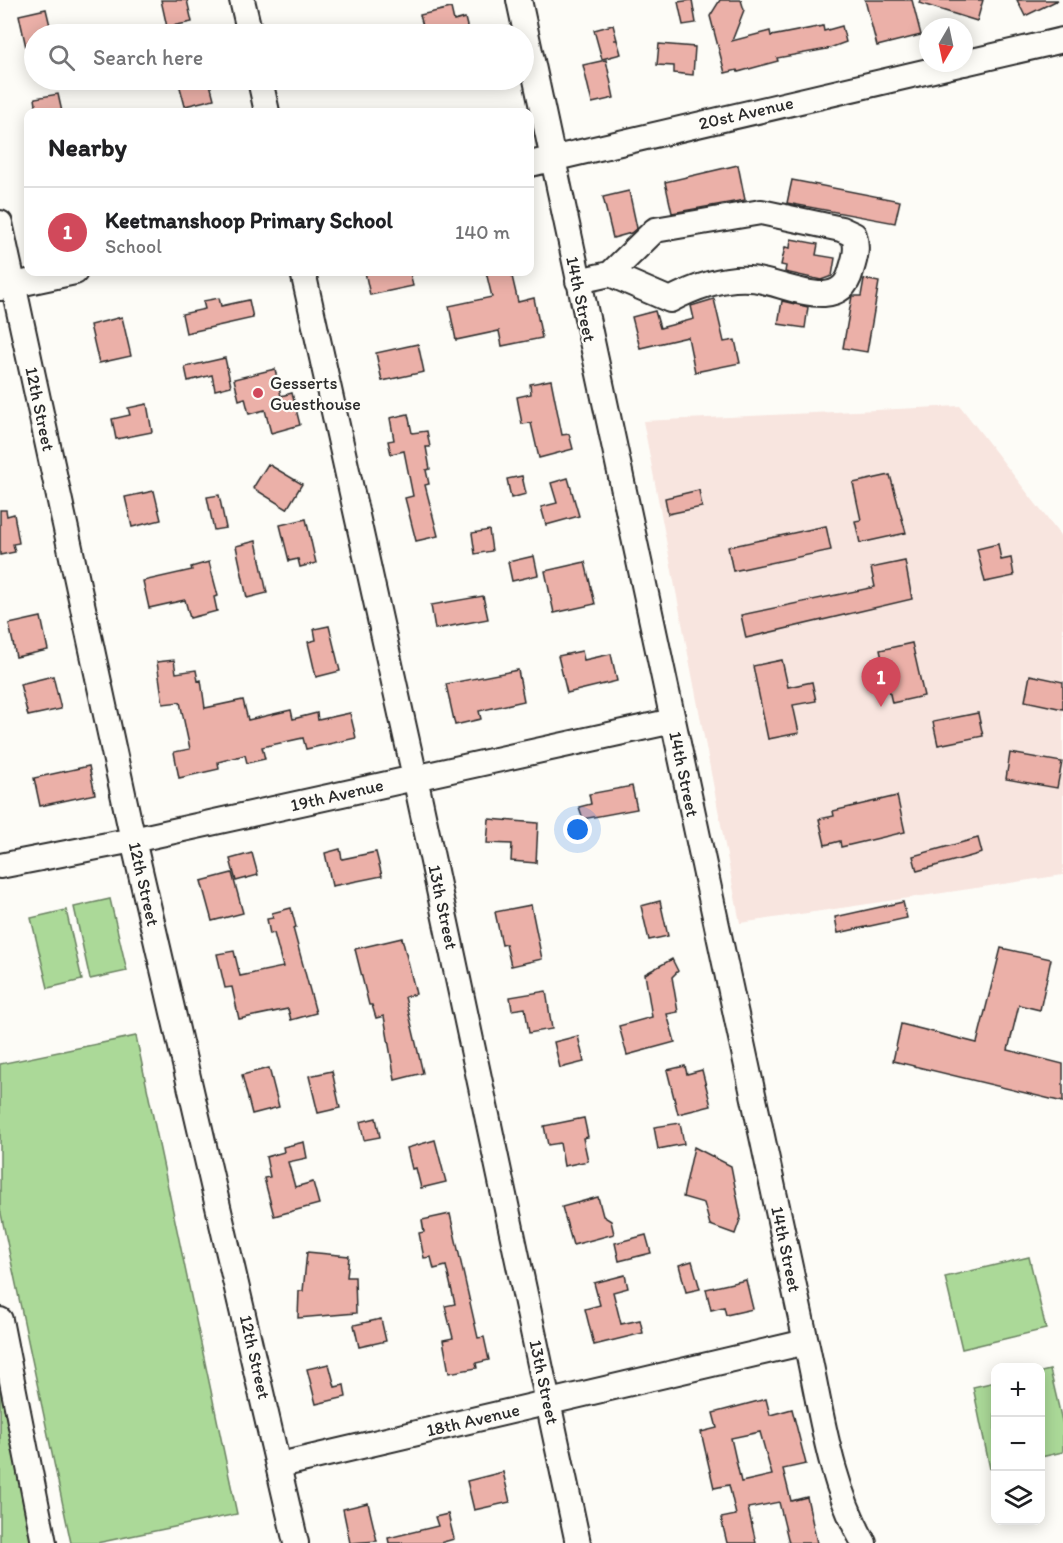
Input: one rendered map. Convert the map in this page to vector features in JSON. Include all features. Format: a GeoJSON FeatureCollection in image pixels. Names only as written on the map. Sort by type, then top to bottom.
{"type":"FeatureCollection","features":[{"type":"Feature","properties":{"kind":"street"},"geometry":{"type":"LineString","coordinates":[[242,0],[248,24]]}},
{"type":"Feature","properties":{"kind":"street","name":"14th Street"},"geometry":{"type":"LineString","coordinates":[[519,0],[522,24]]}},
{"type":"Feature","properties":{"kind":"street","name":"20st Avenue"},"geometry":{"type":"LineString","coordinates":[[973,61],[1063,40]]}},
{"type":"Feature","properties":{"kind":"street","name":"20st Avenue"},"geometry":{"type":"LineString","coordinates":[[540,161],[925,72]]}},
{"type":"Feature","properties":{"kind":"street"},"geometry":{"type":"LineString","coordinates":[[262,90],[266,108]]}},
{"type":"Feature","properties":{"kind":"street","name":"14th Street"},"geometry":{"type":"LineString","coordinates":[[531,90],[533,108]]}},
{"type":"Feature","properties":{"kind":"street","name":"14th Street"},"geometry":{"type":"LineString","coordinates":[[534,115],[540,161],[578,281],[837,1481],[852,1522],[864,1543]]}},
{"type":"Feature","properties":{"kind":"street"},"geometry":{"type":"LineString","coordinates":[[578,281],[610,274],[655,230],[760,212],[841,228],[854,236],[858,249],[849,280],[839,292],[826,296],[750,279],[716,283],[691,290],[670,300],[610,274]]}},
{"type":"Feature","properties":{"kind":"street","name":"12th Street"},"geometry":{"type":"LineString","coordinates":[[0,224],[7,286],[280,1465],[296,1543]]}},
{"type":"Feature","properties":{"kind":"street"},"geometry":{"type":"LineString","coordinates":[[7,286],[56,276]]}},
{"type":"Feature","properties":{"kind":"street","name":"13th Street"},"geometry":{"type":"LineString","coordinates":[[304,276],[415,777],[578,1543]]}},
{"type":"Feature","properties":{"kind":"street","name":"19th Avenue"},"geometry":{"type":"LineString","coordinates":[[0,866],[134,840],[673,721]]}},
{"type":"Feature","properties":{"kind":"street"},"geometry":{"type":"LineString","coordinates":[[0,1320],[44,1543]]}},
{"type":"Feature","properties":{"kind":"street","name":"18th Avenue"},"geometry":{"type":"LineString","coordinates":[[280,1465],[806,1342]]}},
{"type":"Feature","properties":{"kind":"shaded area"},"geometry":{"type":"Polygon","coordinates":[[[960,406],[1063,539],[1063,875],[740,923],[643,421],[960,406]]]}},
{"type":"Feature","properties":{"kind":"green space"},"geometry":{"type":"Polygon","coordinates":[[[110,899],[127,971],[90,979],[74,907],[110,899]]]}},
{"type":"Feature","properties":{"kind":"green space"},"geometry":{"type":"Polygon","coordinates":[[[66,910],[82,980],[48,988],[31,918],[66,910]]]}},
{"type":"Feature","properties":{"kind":"green space"},"geometry":{"type":"Polygon","coordinates":[[[136,1036],[237,1514],[97,1543],[71,1543],[0,1209],[0,1064],[136,1036]]]}},
{"type":"Feature","properties":{"kind":"green space"},"geometry":{"type":"Polygon","coordinates":[[[1029,1257],[1046,1329],[962,1349],[945,1277],[1029,1257]]]}},
{"type":"Feature","properties":{"kind":"green space"},"geometry":{"type":"Polygon","coordinates":[[[0,1302],[44,1543],[0,1543],[0,1302]]]}},
{"type":"Feature","properties":{"kind":"green space"},"geometry":{"type":"Polygon","coordinates":[[[1050,1370],[1063,1425],[1063,1452],[1045,1456],[1045,1417],[1045,1371],[1050,1370]]]}},
{"type":"Feature","properties":{"kind":"green space"},"geometry":{"type":"Polygon","coordinates":[[[991,1383],[990,1469],[973,1387],[991,1383]]]}},
{"type":"Feature","properties":{"kind":"building"},"geometry":{"type":"Polygon","coordinates":[[[161,0],[187,0],[192,22],[166,24],[161,0]]]}},
{"type":"Feature","properties":{"kind":"building"},"geometry":{"type":"Polygon","coordinates":[[[692,0],[696,23],[683,25],[678,2],[692,0]]]}},
{"type":"Feature","properties":{"kind":"building"},"geometry":{"type":"Polygon","coordinates":[[[720,0],[741,0],[744,10],[732,41],[770,31],[771,36],[823,26],[824,31],[842,26],[846,42],[827,49],[777,58],[778,61],[738,72],[737,70],[725,73],[710,16],[720,0]]]}},
{"type":"Feature","properties":{"kind":"building"},"geometry":{"type":"Polygon","coordinates":[[[865,0],[912,0],[919,36],[877,46],[865,0]]]}},
{"type":"Feature","properties":{"kind":"building"},"geometry":{"type":"Polygon","coordinates":[[[920,0],[983,0],[977,21],[919,3],[920,0]]]}},
{"type":"Feature","properties":{"kind":"building"},"geometry":{"type":"Polygon","coordinates":[[[1017,0],[1058,0],[1025,16],[1017,0]]]}},
{"type":"Feature","properties":{"kind":"building"},"geometry":{"type":"Polygon","coordinates":[[[451,8],[454,21],[465,18],[466,24],[422,24],[420,15],[451,8]]]}},
{"type":"Feature","properties":{"kind":"building"},"geometry":{"type":"Polygon","coordinates":[[[46,9],[50,24],[24,24],[24,38],[19,15],[46,9]]]}},
{"type":"Feature","properties":{"kind":"building"},"geometry":{"type":"Polygon","coordinates":[[[613,25],[621,54],[602,59],[594,30],[613,25]]]}},
{"type":"Feature","properties":{"kind":"building"},"geometry":{"type":"Polygon","coordinates":[[[659,44],[695,47],[693,75],[674,73],[674,66],[657,65],[659,44]]]}},
{"type":"Feature","properties":{"kind":"building"},"geometry":{"type":"Polygon","coordinates":[[[606,60],[614,98],[592,103],[583,65],[606,60]]]}},
{"type":"Feature","properties":{"kind":"building"},"geometry":{"type":"Polygon","coordinates":[[[181,90],[212,90],[214,99],[185,106],[181,90]]]}},
{"type":"Feature","properties":{"kind":"building"},"geometry":{"type":"Polygon","coordinates":[[[58,94],[61,108],[36,108],[35,98],[58,94]]]}},
{"type":"Feature","properties":{"kind":"building"},"geometry":{"type":"Polygon","coordinates":[[[738,165],[745,200],[672,213],[665,182],[738,165]]]}},
{"type":"Feature","properties":{"kind":"building"},"geometry":{"type":"Polygon","coordinates":[[[792,180],[900,201],[895,223],[787,203],[792,180]]]}},
{"type":"Feature","properties":{"kind":"building"},"geometry":{"type":"Polygon","coordinates":[[[629,191],[637,228],[631,233],[613,238],[603,197],[629,191]]]}},
{"type":"Feature","properties":{"kind":"building"},"geometry":{"type":"Polygon","coordinates":[[[791,239],[818,244],[816,255],[835,258],[832,276],[821,280],[785,272],[786,266],[781,265],[785,247],[790,248],[791,239]]]}},
{"type":"Feature","properties":{"kind":"building"},"geometry":{"type":"Polygon","coordinates":[[[366,276],[411,276],[413,286],[370,295],[366,276]]]}},
{"type":"Feature","properties":{"kind":"building"},"geometry":{"type":"Polygon","coordinates":[[[487,276],[512,276],[518,302],[534,298],[542,338],[502,346],[499,331],[456,340],[449,306],[492,297],[487,276]]]}},
{"type":"Feature","properties":{"kind":"building"},"geometry":{"type":"Polygon","coordinates":[[[864,279],[879,282],[867,352],[843,348],[852,296],[861,296],[864,279]]]}},
{"type":"Feature","properties":{"kind":"building"},"geometry":{"type":"Polygon","coordinates":[[[219,298],[221,306],[249,300],[253,318],[186,333],[182,314],[205,309],[203,301],[219,298]]]}},
{"type":"Feature","properties":{"kind":"building"},"geometry":{"type":"Polygon","coordinates":[[[714,299],[724,342],[735,340],[740,363],[695,372],[688,337],[640,348],[632,317],[655,311],[660,328],[694,319],[691,306],[714,299]]]}},
{"type":"Feature","properties":{"kind":"building"},"geometry":{"type":"Polygon","coordinates":[[[782,301],[808,307],[805,328],[778,324],[782,301]]]}},
{"type":"Feature","properties":{"kind":"building"},"geometry":{"type":"Polygon","coordinates":[[[122,317],[131,356],[99,363],[90,325],[122,317]]]}},
{"type":"Feature","properties":{"kind":"building"},"geometry":{"type":"Polygon","coordinates":[[[418,344],[424,372],[382,381],[376,353],[418,344]]]}},
{"type":"Feature","properties":{"kind":"building"},"geometry":{"type":"Polygon","coordinates":[[[225,358],[231,386],[215,390],[212,375],[188,381],[185,367],[225,358]]]}},
{"type":"Feature","properties":{"kind":"building"},"geometry":{"type":"Polygon","coordinates":[[[275,369],[281,396],[292,393],[300,425],[271,433],[265,410],[249,414],[245,398],[239,400],[234,379],[275,369]]]}},
{"type":"Feature","properties":{"kind":"building"},"geometry":{"type":"Polygon","coordinates":[[[551,380],[562,435],[569,434],[573,449],[539,458],[531,423],[522,424],[517,397],[531,394],[530,384],[551,380]]]}},
{"type":"Feature","properties":{"kind":"building"},"geometry":{"type":"Polygon","coordinates":[[[147,404],[152,432],[116,439],[112,419],[130,415],[128,408],[147,404]]]}},
{"type":"Feature","properties":{"kind":"building"},"geometry":{"type":"Polygon","coordinates":[[[408,414],[412,433],[427,431],[430,447],[426,447],[430,469],[426,470],[429,484],[425,485],[438,536],[416,541],[405,498],[413,496],[404,451],[391,454],[388,441],[394,440],[390,418],[408,414]]]}},
{"type":"Feature","properties":{"kind":"building"},"geometry":{"type":"Polygon","coordinates":[[[268,464],[302,484],[287,509],[253,488],[268,464]]]}},
{"type":"Feature","properties":{"kind":"building"},"geometry":{"type":"Polygon","coordinates":[[[890,475],[906,533],[860,543],[855,521],[861,520],[853,483],[890,475]]]}},
{"type":"Feature","properties":{"kind":"building"},"geometry":{"type":"Polygon","coordinates":[[[522,476],[526,494],[511,498],[507,479],[522,476]]]}},
{"type":"Feature","properties":{"kind":"building"},"geometry":{"type":"Polygon","coordinates":[[[568,478],[579,516],[546,525],[541,507],[557,503],[551,483],[568,478]]]}},
{"type":"Feature","properties":{"kind":"building"},"geometry":{"type":"Polygon","coordinates":[[[699,490],[702,507],[668,514],[665,498],[699,490]]]}},
{"type":"Feature","properties":{"kind":"building"},"geometry":{"type":"Polygon","coordinates":[[[154,491],[161,520],[132,527],[125,497],[154,491]]]}},
{"type":"Feature","properties":{"kind":"building"},"geometry":{"type":"Polygon","coordinates":[[[219,495],[226,528],[214,530],[207,497],[219,495]]]}},
{"type":"Feature","properties":{"kind":"building"},"geometry":{"type":"Polygon","coordinates":[[[0,510],[6,510],[7,516],[14,514],[19,543],[13,544],[15,552],[0,555],[0,510]]]}},
{"type":"Feature","properties":{"kind":"building"},"geometry":{"type":"Polygon","coordinates":[[[306,519],[316,563],[300,567],[298,559],[289,561],[280,525],[306,519]]]}},
{"type":"Feature","properties":{"kind":"building"},"geometry":{"type":"Polygon","coordinates":[[[826,526],[831,550],[733,571],[728,547],[826,526]]]}},
{"type":"Feature","properties":{"kind":"building"},"geometry":{"type":"Polygon","coordinates":[[[489,530],[492,551],[475,554],[472,533],[489,530]]]}},
{"type":"Feature","properties":{"kind":"building"},"geometry":{"type":"Polygon","coordinates":[[[256,541],[267,593],[247,598],[236,546],[256,541]]]}},
{"type":"Feature","properties":{"kind":"building"},"geometry":{"type":"Polygon","coordinates":[[[998,544],[1001,560],[1011,558],[1014,576],[985,582],[977,549],[998,544]]]}},
{"type":"Feature","properties":{"kind":"building"},"geometry":{"type":"Polygon","coordinates":[[[534,556],[538,575],[512,581],[508,562],[534,556]]]}},
{"type":"Feature","properties":{"kind":"building"},"geometry":{"type":"Polygon","coordinates":[[[905,561],[912,599],[746,638],[741,615],[875,587],[871,568],[905,561]]]}},
{"type":"Feature","properties":{"kind":"building"},"geometry":{"type":"Polygon","coordinates":[[[209,562],[218,596],[214,597],[217,611],[190,618],[185,600],[149,608],[143,581],[192,570],[191,567],[209,562]]]}},
{"type":"Feature","properties":{"kind":"building"},"geometry":{"type":"Polygon","coordinates":[[[585,562],[595,604],[554,613],[545,571],[585,562]]]}},
{"type":"Feature","properties":{"kind":"building"},"geometry":{"type":"Polygon","coordinates":[[[483,596],[488,619],[435,629],[431,605],[483,596]]]}},
{"type":"Feature","properties":{"kind":"building"},"geometry":{"type":"Polygon","coordinates":[[[41,617],[48,650],[16,657],[9,624],[41,617]]]}},
{"type":"Feature","properties":{"kind":"building"},"geometry":{"type":"Polygon","coordinates":[[[329,626],[340,671],[316,677],[308,642],[316,640],[314,629],[329,626]]]}},
{"type":"Feature","properties":{"kind":"building"},"geometry":{"type":"Polygon","coordinates":[[[912,643],[924,696],[892,703],[880,650],[912,643]]]}},
{"type":"Feature","properties":{"kind":"building"},"geometry":{"type":"Polygon","coordinates":[[[582,651],[584,660],[611,654],[617,681],[567,693],[558,656],[582,651]]]}},
{"type":"Feature","properties":{"kind":"building"},"geometry":{"type":"Polygon","coordinates":[[[174,660],[176,673],[196,670],[198,681],[201,680],[205,708],[243,700],[248,720],[291,710],[293,719],[317,713],[318,720],[350,713],[356,738],[306,749],[303,738],[262,747],[265,759],[247,763],[245,755],[218,762],[219,769],[179,778],[174,752],[190,749],[180,702],[163,704],[157,662],[174,660]]]}},
{"type":"Feature","properties":{"kind":"building"},"geometry":{"type":"Polygon","coordinates":[[[782,660],[788,687],[812,682],[816,701],[793,705],[799,733],[768,739],[753,666],[782,660]]]}},
{"type":"Feature","properties":{"kind":"building"},"geometry":{"type":"Polygon","coordinates":[[[518,670],[524,701],[479,711],[481,719],[455,725],[446,684],[518,670]]]}},
{"type":"Feature","properties":{"kind":"building"},"geometry":{"type":"Polygon","coordinates":[[[1030,675],[1063,682],[1063,709],[1025,701],[1030,675]]]}},
{"type":"Feature","properties":{"kind":"building"},"geometry":{"type":"Polygon","coordinates":[[[53,676],[61,709],[28,716],[20,684],[53,676]]]}},
{"type":"Feature","properties":{"kind":"building"},"geometry":{"type":"Polygon","coordinates":[[[978,713],[983,736],[938,745],[933,722],[978,713]]]}},
{"type":"Feature","properties":{"kind":"building"},"geometry":{"type":"Polygon","coordinates":[[[1010,753],[1062,762],[1057,788],[1006,779],[1010,753]]]}},
{"type":"Feature","properties":{"kind":"building"},"geometry":{"type":"Polygon","coordinates":[[[89,766],[95,794],[40,806],[34,778],[89,766]]]}},
{"type":"Feature","properties":{"kind":"building"},"geometry":{"type":"Polygon","coordinates":[[[632,786],[637,809],[583,819],[579,807],[591,804],[589,794],[632,786]]]}},
{"type":"Feature","properties":{"kind":"building"},"geometry":{"type":"Polygon","coordinates":[[[897,796],[905,832],[841,847],[840,841],[825,845],[819,819],[834,816],[833,811],[897,796]]]}},
{"type":"Feature","properties":{"kind":"building"},"geometry":{"type":"Polygon","coordinates":[[[489,819],[538,823],[536,863],[511,861],[512,844],[487,843],[489,819]]]}},
{"type":"Feature","properties":{"kind":"building"},"geometry":{"type":"Polygon","coordinates":[[[978,838],[982,853],[917,871],[913,856],[978,838]]]}},
{"type":"Feature","properties":{"kind":"building"},"geometry":{"type":"Polygon","coordinates":[[[340,849],[342,859],[376,852],[382,876],[332,886],[325,853],[340,849]]]}},
{"type":"Feature","properties":{"kind":"building"},"geometry":{"type":"Polygon","coordinates":[[[252,853],[258,875],[236,881],[230,859],[252,853]]]}},
{"type":"Feature","properties":{"kind":"building"},"geometry":{"type":"Polygon","coordinates":[[[232,873],[243,913],[212,921],[201,881],[232,873]]]}},
{"type":"Feature","properties":{"kind":"building"},"geometry":{"type":"Polygon","coordinates":[[[660,901],[668,936],[649,940],[641,906],[660,901]]]}},
{"type":"Feature","properties":{"kind":"building"},"geometry":{"type":"Polygon","coordinates":[[[903,902],[907,918],[838,933],[835,917],[903,902]]]}},
{"type":"Feature","properties":{"kind":"building"},"geometry":{"type":"Polygon","coordinates":[[[531,905],[542,959],[511,966],[506,944],[502,945],[495,912],[531,905]]]}},
{"type":"Feature","properties":{"kind":"building"},"geometry":{"type":"Polygon","coordinates":[[[291,908],[296,927],[293,928],[316,1013],[291,1020],[288,1009],[239,1019],[232,987],[225,988],[217,954],[234,951],[240,976],[283,967],[274,933],[270,934],[267,919],[273,918],[272,913],[291,908]]]}},
{"type":"Feature","properties":{"kind":"building"},"geometry":{"type":"Polygon","coordinates":[[[402,938],[416,994],[405,997],[423,1073],[395,1080],[384,1016],[376,1018],[372,1005],[369,1005],[355,949],[402,938]]]}},
{"type":"Feature","properties":{"kind":"building"},"geometry":{"type":"Polygon","coordinates":[[[1001,948],[1051,959],[1040,1010],[1019,1005],[1008,1050],[1063,1064],[1063,1102],[893,1061],[901,1024],[977,1043],[1001,948]]]}},
{"type":"Feature","properties":{"kind":"building"},"geometry":{"type":"Polygon","coordinates":[[[672,959],[678,971],[672,977],[678,1012],[667,1014],[675,1042],[627,1055],[619,1026],[652,1017],[645,974],[672,959]]]}},
{"type":"Feature","properties":{"kind":"building"},"geometry":{"type":"Polygon","coordinates":[[[546,991],[552,1029],[529,1033],[525,1008],[512,1010],[510,997],[546,991]]]}},
{"type":"Feature","properties":{"kind":"building"},"geometry":{"type":"Polygon","coordinates":[[[578,1036],[584,1062],[560,1068],[554,1042],[578,1036]]]}},
{"type":"Feature","properties":{"kind":"building"},"geometry":{"type":"Polygon","coordinates":[[[685,1066],[687,1074],[702,1070],[711,1106],[678,1114],[667,1070],[685,1066]]]}},
{"type":"Feature","properties":{"kind":"building"},"geometry":{"type":"Polygon","coordinates":[[[269,1068],[279,1107],[252,1114],[242,1075],[269,1068]]]}},
{"type":"Feature","properties":{"kind":"building"},"geometry":{"type":"Polygon","coordinates":[[[332,1071],[340,1108],[318,1113],[309,1076],[332,1071]]]}},
{"type":"Feature","properties":{"kind":"building"},"geometry":{"type":"Polygon","coordinates":[[[376,1118],[380,1137],[364,1140],[360,1122],[376,1118]]]}},
{"type":"Feature","properties":{"kind":"building"},"geometry":{"type":"Polygon","coordinates":[[[584,1118],[588,1137],[583,1138],[588,1161],[564,1166],[560,1143],[548,1145],[544,1126],[584,1118]]]}},
{"type":"Feature","properties":{"kind":"building"},"geometry":{"type":"Polygon","coordinates":[[[680,1123],[684,1144],[658,1149],[654,1127],[680,1123]]]}},
{"type":"Feature","properties":{"kind":"building"},"geometry":{"type":"Polygon","coordinates":[[[435,1140],[446,1182],[421,1188],[416,1168],[412,1169],[407,1148],[435,1140]]]}},
{"type":"Feature","properties":{"kind":"building"},"geometry":{"type":"Polygon","coordinates":[[[304,1142],[307,1158],[288,1162],[295,1187],[313,1182],[319,1204],[274,1216],[264,1178],[270,1177],[266,1157],[284,1152],[283,1147],[304,1142]]]}},
{"type":"Feature","properties":{"kind":"building"},"geometry":{"type":"Polygon","coordinates":[[[694,1147],[731,1166],[741,1217],[735,1234],[710,1225],[704,1203],[683,1197],[694,1147]]]}},
{"type":"Feature","properties":{"kind":"building"},"geometry":{"type":"Polygon","coordinates":[[[598,1197],[603,1216],[611,1221],[614,1234],[573,1245],[562,1207],[598,1197]]]}},
{"type":"Feature","properties":{"kind":"building"},"geometry":{"type":"Polygon","coordinates":[[[450,1214],[478,1338],[484,1337],[489,1360],[476,1363],[477,1368],[449,1373],[443,1340],[453,1338],[445,1306],[455,1304],[446,1266],[434,1269],[431,1257],[424,1258],[419,1233],[424,1232],[422,1220],[450,1214]]]}},
{"type":"Feature","properties":{"kind":"building"},"geometry":{"type":"Polygon","coordinates":[[[646,1235],[651,1253],[619,1261],[615,1243],[646,1235]]]}},
{"type":"Feature","properties":{"kind":"building"},"geometry":{"type":"Polygon","coordinates":[[[307,1252],[349,1256],[347,1277],[355,1277],[356,1313],[298,1318],[299,1291],[303,1291],[307,1252]]]}},
{"type":"Feature","properties":{"kind":"building"},"geometry":{"type":"Polygon","coordinates":[[[692,1261],[700,1289],[686,1292],[679,1265],[692,1261]]]}},
{"type":"Feature","properties":{"kind":"building"},"geometry":{"type":"Polygon","coordinates":[[[625,1275],[628,1288],[613,1292],[621,1324],[640,1320],[643,1333],[594,1345],[585,1309],[600,1305],[594,1283],[625,1275]]]}},
{"type":"Feature","properties":{"kind":"building"},"geometry":{"type":"Polygon","coordinates":[[[746,1280],[753,1309],[726,1315],[724,1307],[711,1310],[706,1289],[746,1280]]]}},
{"type":"Feature","properties":{"kind":"building"},"geometry":{"type":"Polygon","coordinates":[[[381,1319],[386,1341],[359,1347],[354,1325],[381,1319]]]}},
{"type":"Feature","properties":{"kind":"building"},"geometry":{"type":"Polygon","coordinates":[[[329,1364],[335,1387],[344,1385],[346,1397],[316,1404],[307,1369],[329,1364]]]}},
{"type":"Feature","properties":{"kind":"building"},"geometry":{"type":"Polygon","coordinates":[[[766,1399],[770,1415],[792,1409],[806,1464],[783,1469],[791,1501],[807,1497],[817,1543],[789,1543],[779,1502],[748,1508],[756,1543],[727,1543],[721,1518],[736,1515],[729,1485],[714,1488],[701,1432],[717,1428],[713,1413],[766,1399]],[[760,1432],[731,1438],[741,1482],[772,1475],[760,1432]]]}},
{"type":"Feature","properties":{"kind":"building"},"geometry":{"type":"Polygon","coordinates":[[[503,1472],[510,1502],[474,1510],[467,1481],[503,1472]]]}},
{"type":"Feature","properties":{"kind":"building"},"geometry":{"type":"Polygon","coordinates":[[[368,1503],[377,1541],[350,1543],[343,1509],[368,1503]]]}},
{"type":"Feature","properties":{"kind":"building"},"geometry":{"type":"Polygon","coordinates":[[[448,1514],[454,1539],[440,1543],[389,1543],[388,1538],[438,1526],[435,1517],[448,1514]]]}},
{"type":"Feature","properties":{"kind":"place","name":"Gesserts Guesthouse"},"geometry":{"type":"Point","coordinates":[258,393]}},
{"type":"Feature","properties":{"kind":"place","name":"Keetmanshoop Primary School"},"geometry":{"type":"Point","coordinates":[881,707]}}]}
